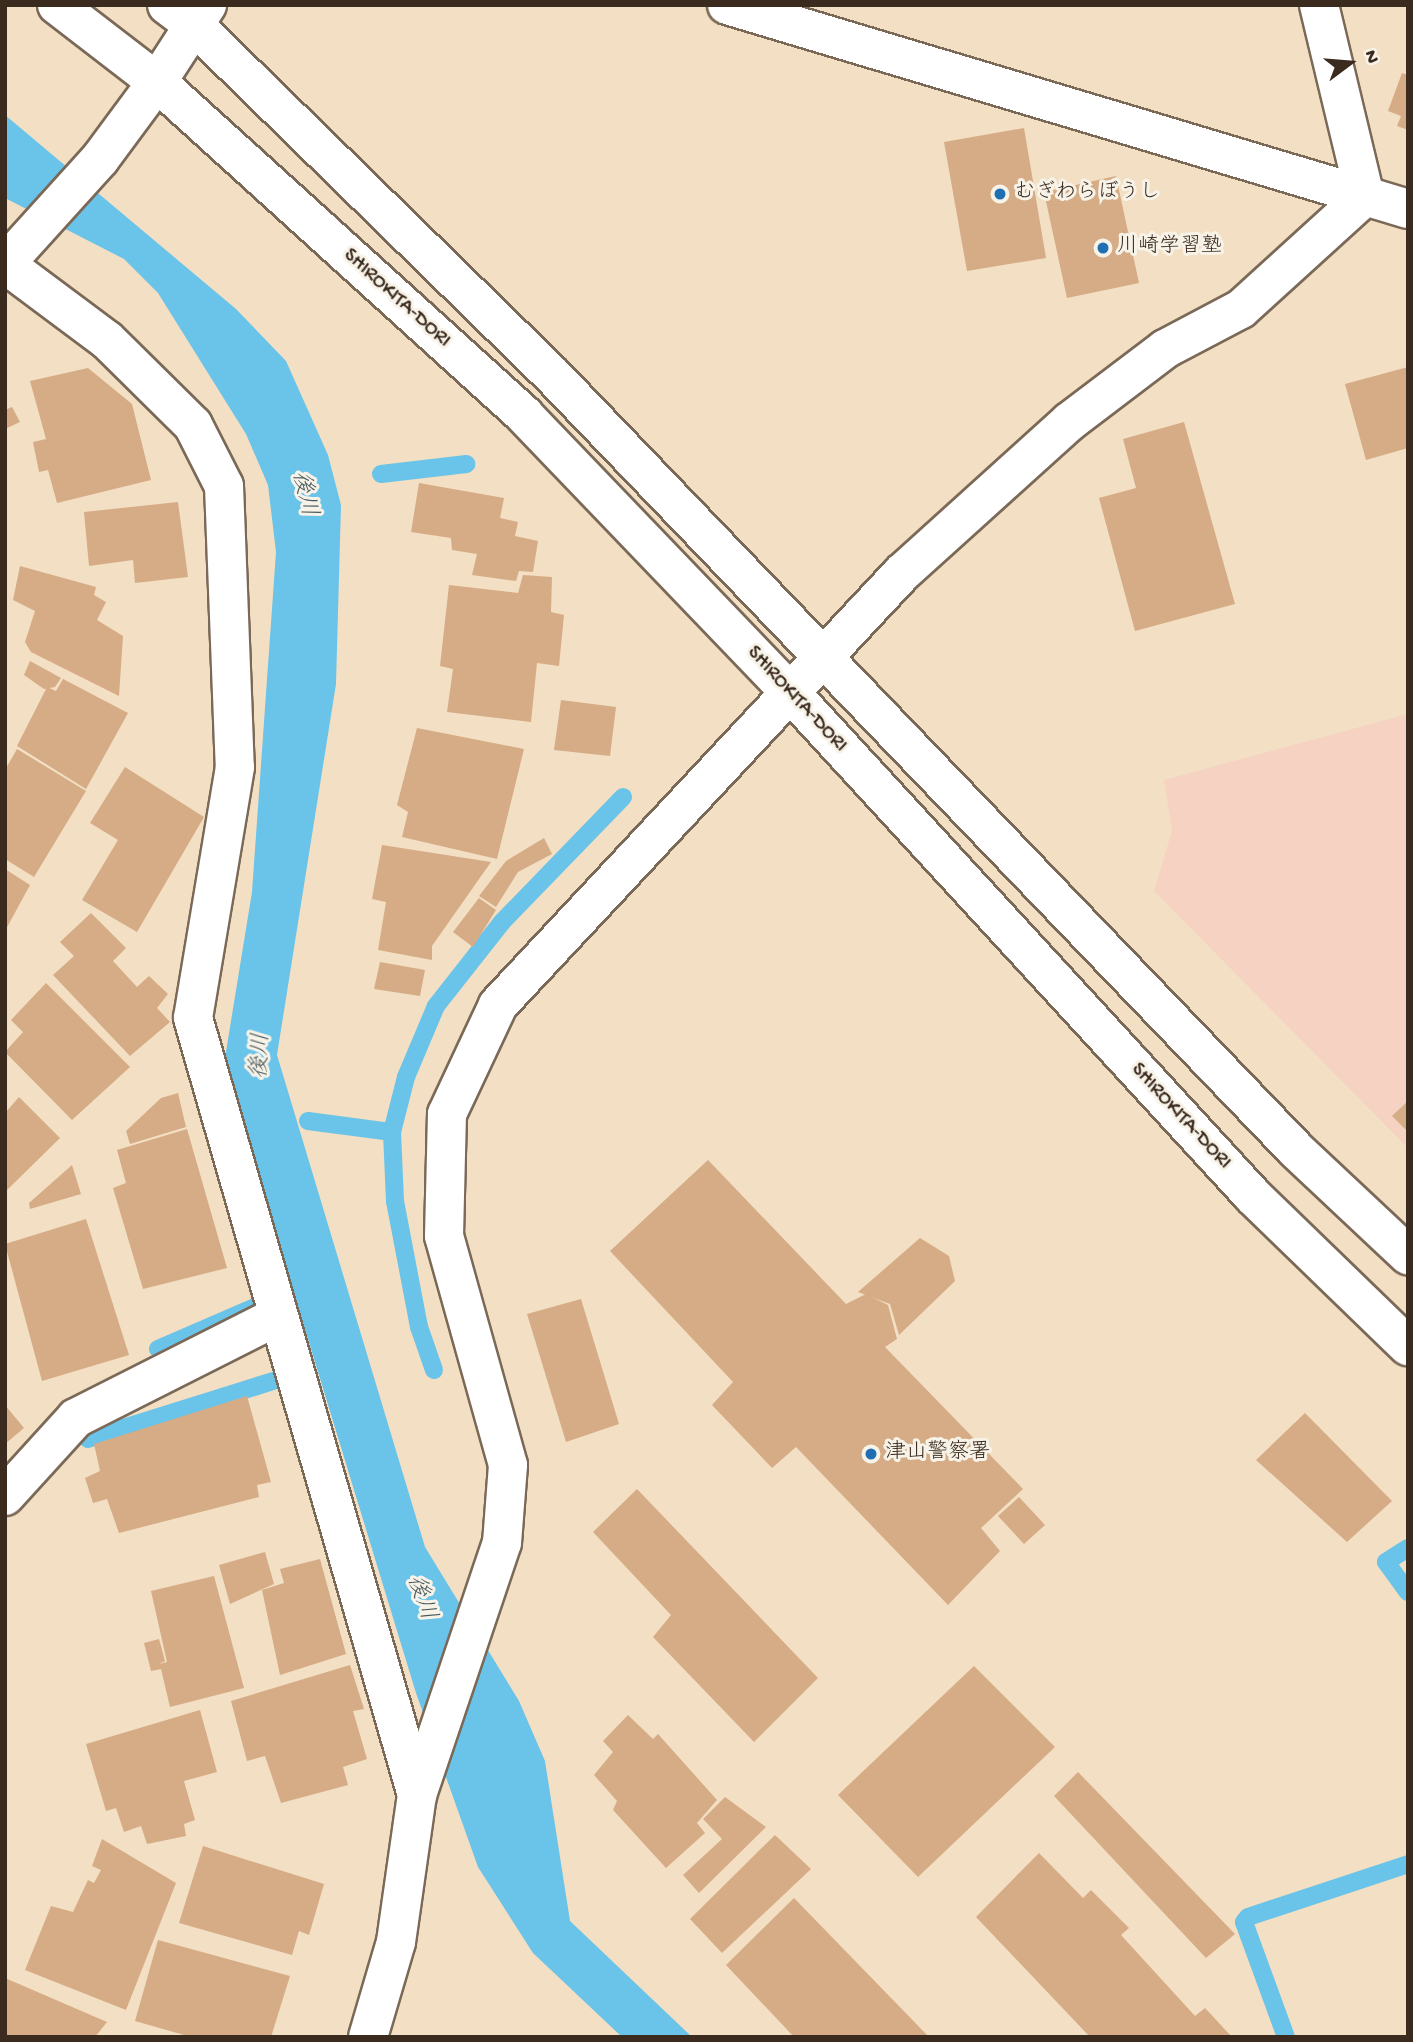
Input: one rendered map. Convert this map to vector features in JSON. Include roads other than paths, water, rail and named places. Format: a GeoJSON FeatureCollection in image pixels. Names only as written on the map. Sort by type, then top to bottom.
{"type":"FeatureCollection","features":[{"type":"Feature","properties":{"kind":"street","name":"SHIROKITA-DORI"},"geometry":{"type":"LineString","coordinates":[[57,5],[157,82],[524,415],[788,690],[1253,1196],[1408,1346]]}},
{"type":"Feature","properties":{"kind":"street"},"geometry":{"type":"LineString","coordinates":[[727,5],[1408,209]]}},
{"type":"Feature","properties":{"kind":"street"},"geometry":{"type":"LineString","coordinates":[[1319,5],[1365,196]]}},
{"type":"Feature","properties":{"kind":"street"},"geometry":{"type":"LineString","coordinates":[[417,1795],[193,1018],[235,767],[224,486],[183,416],[107,340],[11,259],[100,159],[157,82],[189,12],[823,652],[1296,1150],[1408,1255]]}},
{"type":"Feature","properties":{"kind":"street"},"geometry":{"type":"LineString","coordinates":[[368,2037],[396,1942],[417,1795],[502,1543],[508,1465],[444,1237],[447,1114],[498,1005],[823,652],[1069,422],[1165,349],[1241,309],[1365,196]]}},
{"type":"Feature","properties":{"kind":"street"},"geometry":{"type":"LineString","coordinates":[[5,1496],[76,1418],[278,1316]]}},
{"type":"Feature","properties":{"kind":"water","name":"後川"},"geometry":{"type":"Polygon","coordinates":[[[5,115],[236,309],[286,361],[328,455],[341,505],[336,684],[277,1055],[425,1547],[519,1701],[545,1761],[570,1921],[692,2037],[622,2037],[533,1953],[478,1867],[416,1693],[224,1064],[252,892],[276,552],[268,485],[246,434],[158,293],[124,259],[5,198],[5,115]]]}},
{"type":"Feature","properties":{"kind":"waterway"},"geometry":{"type":"LineString","coordinates":[[381,474],[466,464]]}},
{"type":"Feature","properties":{"kind":"waterway"},"geometry":{"type":"LineString","coordinates":[[434,1370],[419,1327],[395,1201],[392,1132],[406,1077],[436,1006],[502,922],[623,797]]}},
{"type":"Feature","properties":{"kind":"waterway"},"geometry":{"type":"LineString","coordinates":[[308,1121],[392,1132]]}},
{"type":"Feature","properties":{"kind":"waterway"},"geometry":{"type":"LineString","coordinates":[[158,1349],[315,1281]]}},
{"type":"Feature","properties":{"kind":"waterway"},"geometry":{"type":"LineString","coordinates":[[88,1439],[273,1381]]}},
{"type":"Feature","properties":{"kind":"waterway"},"geometry":{"type":"LineString","coordinates":[[1408,1548],[1386,1562],[1408,1592]]}},
{"type":"Feature","properties":{"kind":"waterway"},"geometry":{"type":"LineString","coordinates":[[1286,2037],[1244,1922],[1248,1917],[1408,1864]]}},
{"type":"Feature","properties":{"kind":"place","name":"むぎわらぼうし"},"geometry":{"type":"Point","coordinates":[1000,194]}},
{"type":"Feature","properties":{"kind":"place","name":"川崎学習塾"},"geometry":{"type":"Point","coordinates":[1103,248]}},
{"type":"Feature","properties":{"kind":"place","name":"津山警察署"},"geometry":{"type":"Point","coordinates":[871,1454]}}]}
